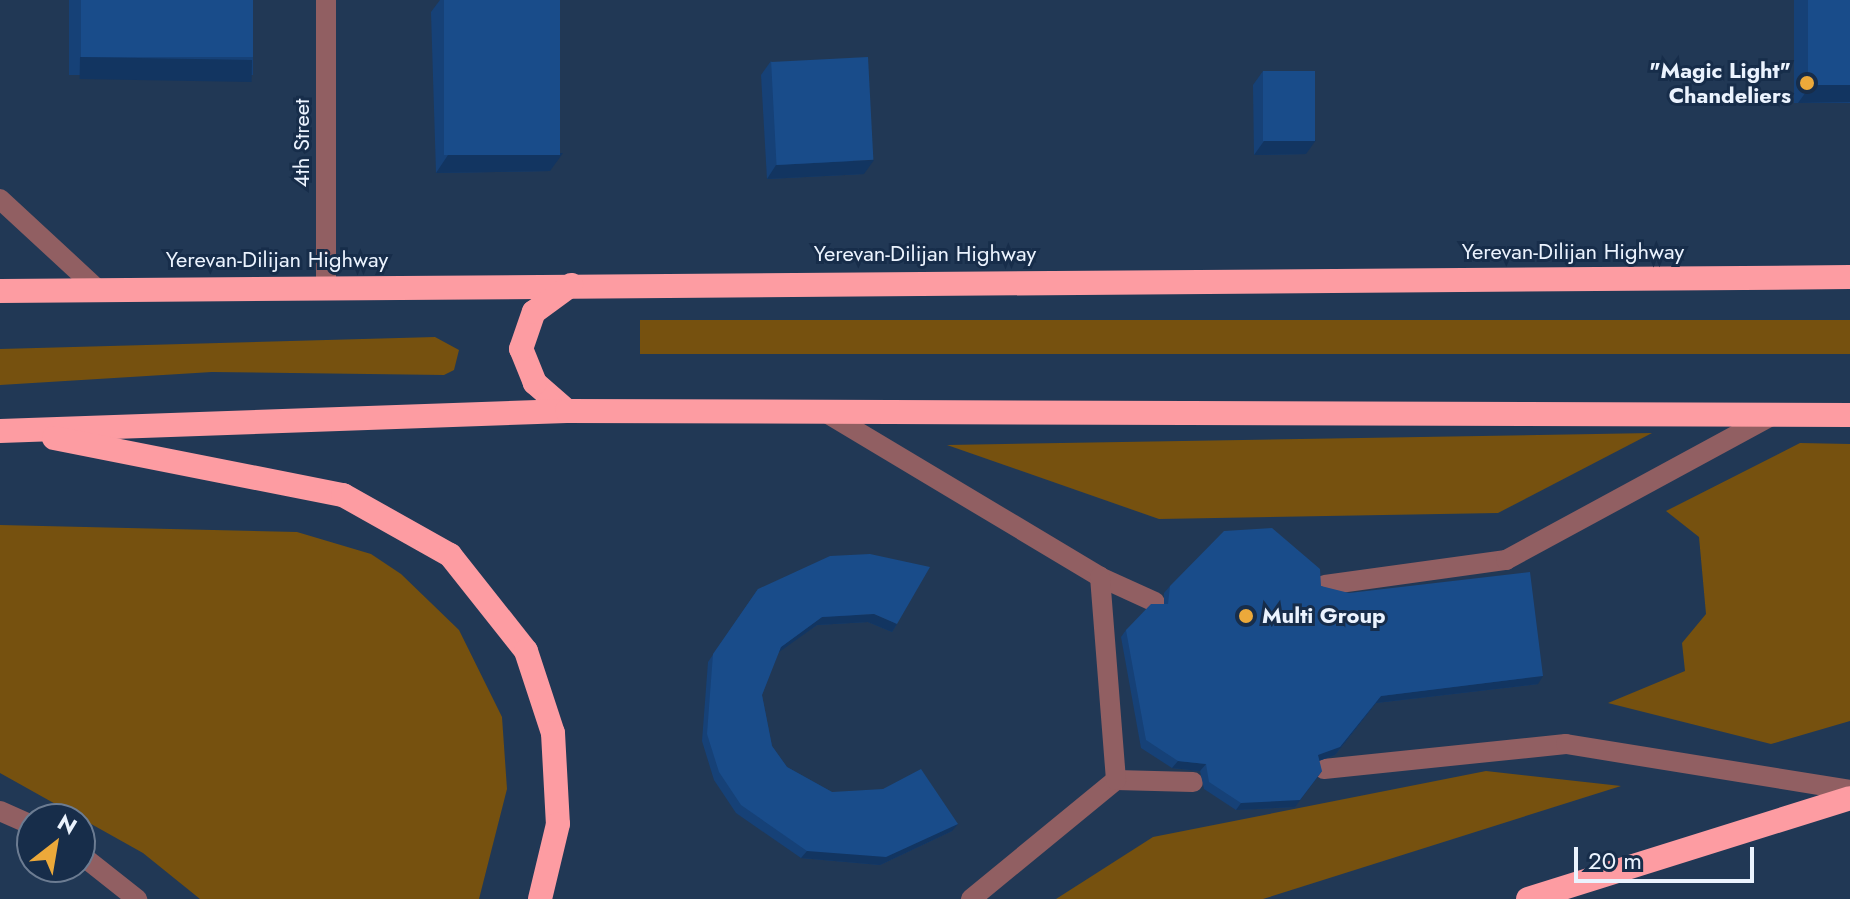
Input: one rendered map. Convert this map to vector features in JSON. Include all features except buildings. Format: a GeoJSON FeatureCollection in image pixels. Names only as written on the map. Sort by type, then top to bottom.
{"type":"FeatureCollection","features":[{"type":"Feature","properties":{"kind":"highway","name":"Yerevan-Dilijan Highway"},"geometry":{"type":"LineString","coordinates":[[0,291],[1850,277]]}},
{"type":"Feature","properties":{"kind":"highway"},"geometry":{"type":"LineString","coordinates":[[567,411],[535,383],[521,349],[534,312],[571,285]]}},
{"type":"Feature","properties":{"kind":"highway"},"geometry":{"type":"LineString","coordinates":[[6,430],[567,411],[1850,415]]}},
{"type":"Feature","properties":{"kind":"highway"},"geometry":{"type":"LineString","coordinates":[[6,430],[343,495],[450,555],[526,651],[553,733],[558,824],[540,899]]}},
{"type":"Feature","properties":{"kind":"highway"},"geometry":{"type":"LineString","coordinates":[[1528,899],[1850,798]]}},
{"type":"Feature","properties":{"kind":"street","name":"4th Street"},"geometry":{"type":"LineString","coordinates":[[326,0],[326,287]]}},
{"type":"Feature","properties":{"kind":"street"},"geometry":{"type":"LineString","coordinates":[[0,199],[96,288]]}},
{"type":"Feature","properties":{"kind":"street"},"geometry":{"type":"LineString","coordinates":[[823,411],[1100,577],[1155,602]]}},
{"type":"Feature","properties":{"kind":"street"},"geometry":{"type":"LineString","coordinates":[[1325,585],[1506,560],[1773,415]]}},
{"type":"Feature","properties":{"kind":"street"},"geometry":{"type":"LineString","coordinates":[[1100,577],[1116,780]]}},
{"type":"Feature","properties":{"kind":"street"},"geometry":{"type":"LineString","coordinates":[[1324,769],[1566,744],[1850,790]]}},
{"type":"Feature","properties":{"kind":"street"},"geometry":{"type":"LineString","coordinates":[[971,899],[1116,780],[1193,782]]}},
{"type":"Feature","properties":{"kind":"street"},"geometry":{"type":"LineString","coordinates":[[96,867],[137,899]]}},
{"type":"Feature","properties":{"kind":"shaded area"},"geometry":{"type":"Polygon","coordinates":[[[640,320],[1850,320],[1850,354],[640,354],[640,320]]]}},
{"type":"Feature","properties":{"kind":"shaded area"},"geometry":{"type":"Polygon","coordinates":[[[435,337],[459,350],[454,370],[444,375],[212,372],[0,385],[0,349],[435,337]]]}},
{"type":"Feature","properties":{"kind":"shaded area"},"geometry":{"type":"Polygon","coordinates":[[[1652,433],[1498,513],[1159,519],[947,445],[1652,433]]]}},
{"type":"Feature","properties":{"kind":"shaded area"},"geometry":{"type":"Polygon","coordinates":[[[1800,443],[1850,444],[1850,721],[1771,744],[1608,703],[1685,671],[1682,643],[1706,614],[1699,537],[1666,511],[1800,443]]]}},
{"type":"Feature","properties":{"kind":"shaded area"},"geometry":{"type":"Polygon","coordinates":[[[0,525],[297,532],[371,554],[401,574],[459,630],[502,717],[507,789],[479,899],[200,899],[143,853],[96,827],[96,803],[54,803],[0,773],[0,525]]]}},
{"type":"Feature","properties":{"kind":"shaded area"},"geometry":{"type":"Polygon","coordinates":[[[1486,771],[1621,786],[1263,899],[1056,899],[1153,837],[1486,771]]]}},
{"type":"Feature","properties":{"kind":"place","name":"\"Magic Light\" Chandeliers"},"geometry":{"type":"Point","coordinates":[1807,83]}},
{"type":"Feature","properties":{"kind":"place","name":"Multi Group"},"geometry":{"type":"Point","coordinates":[1246,616]}}]}
